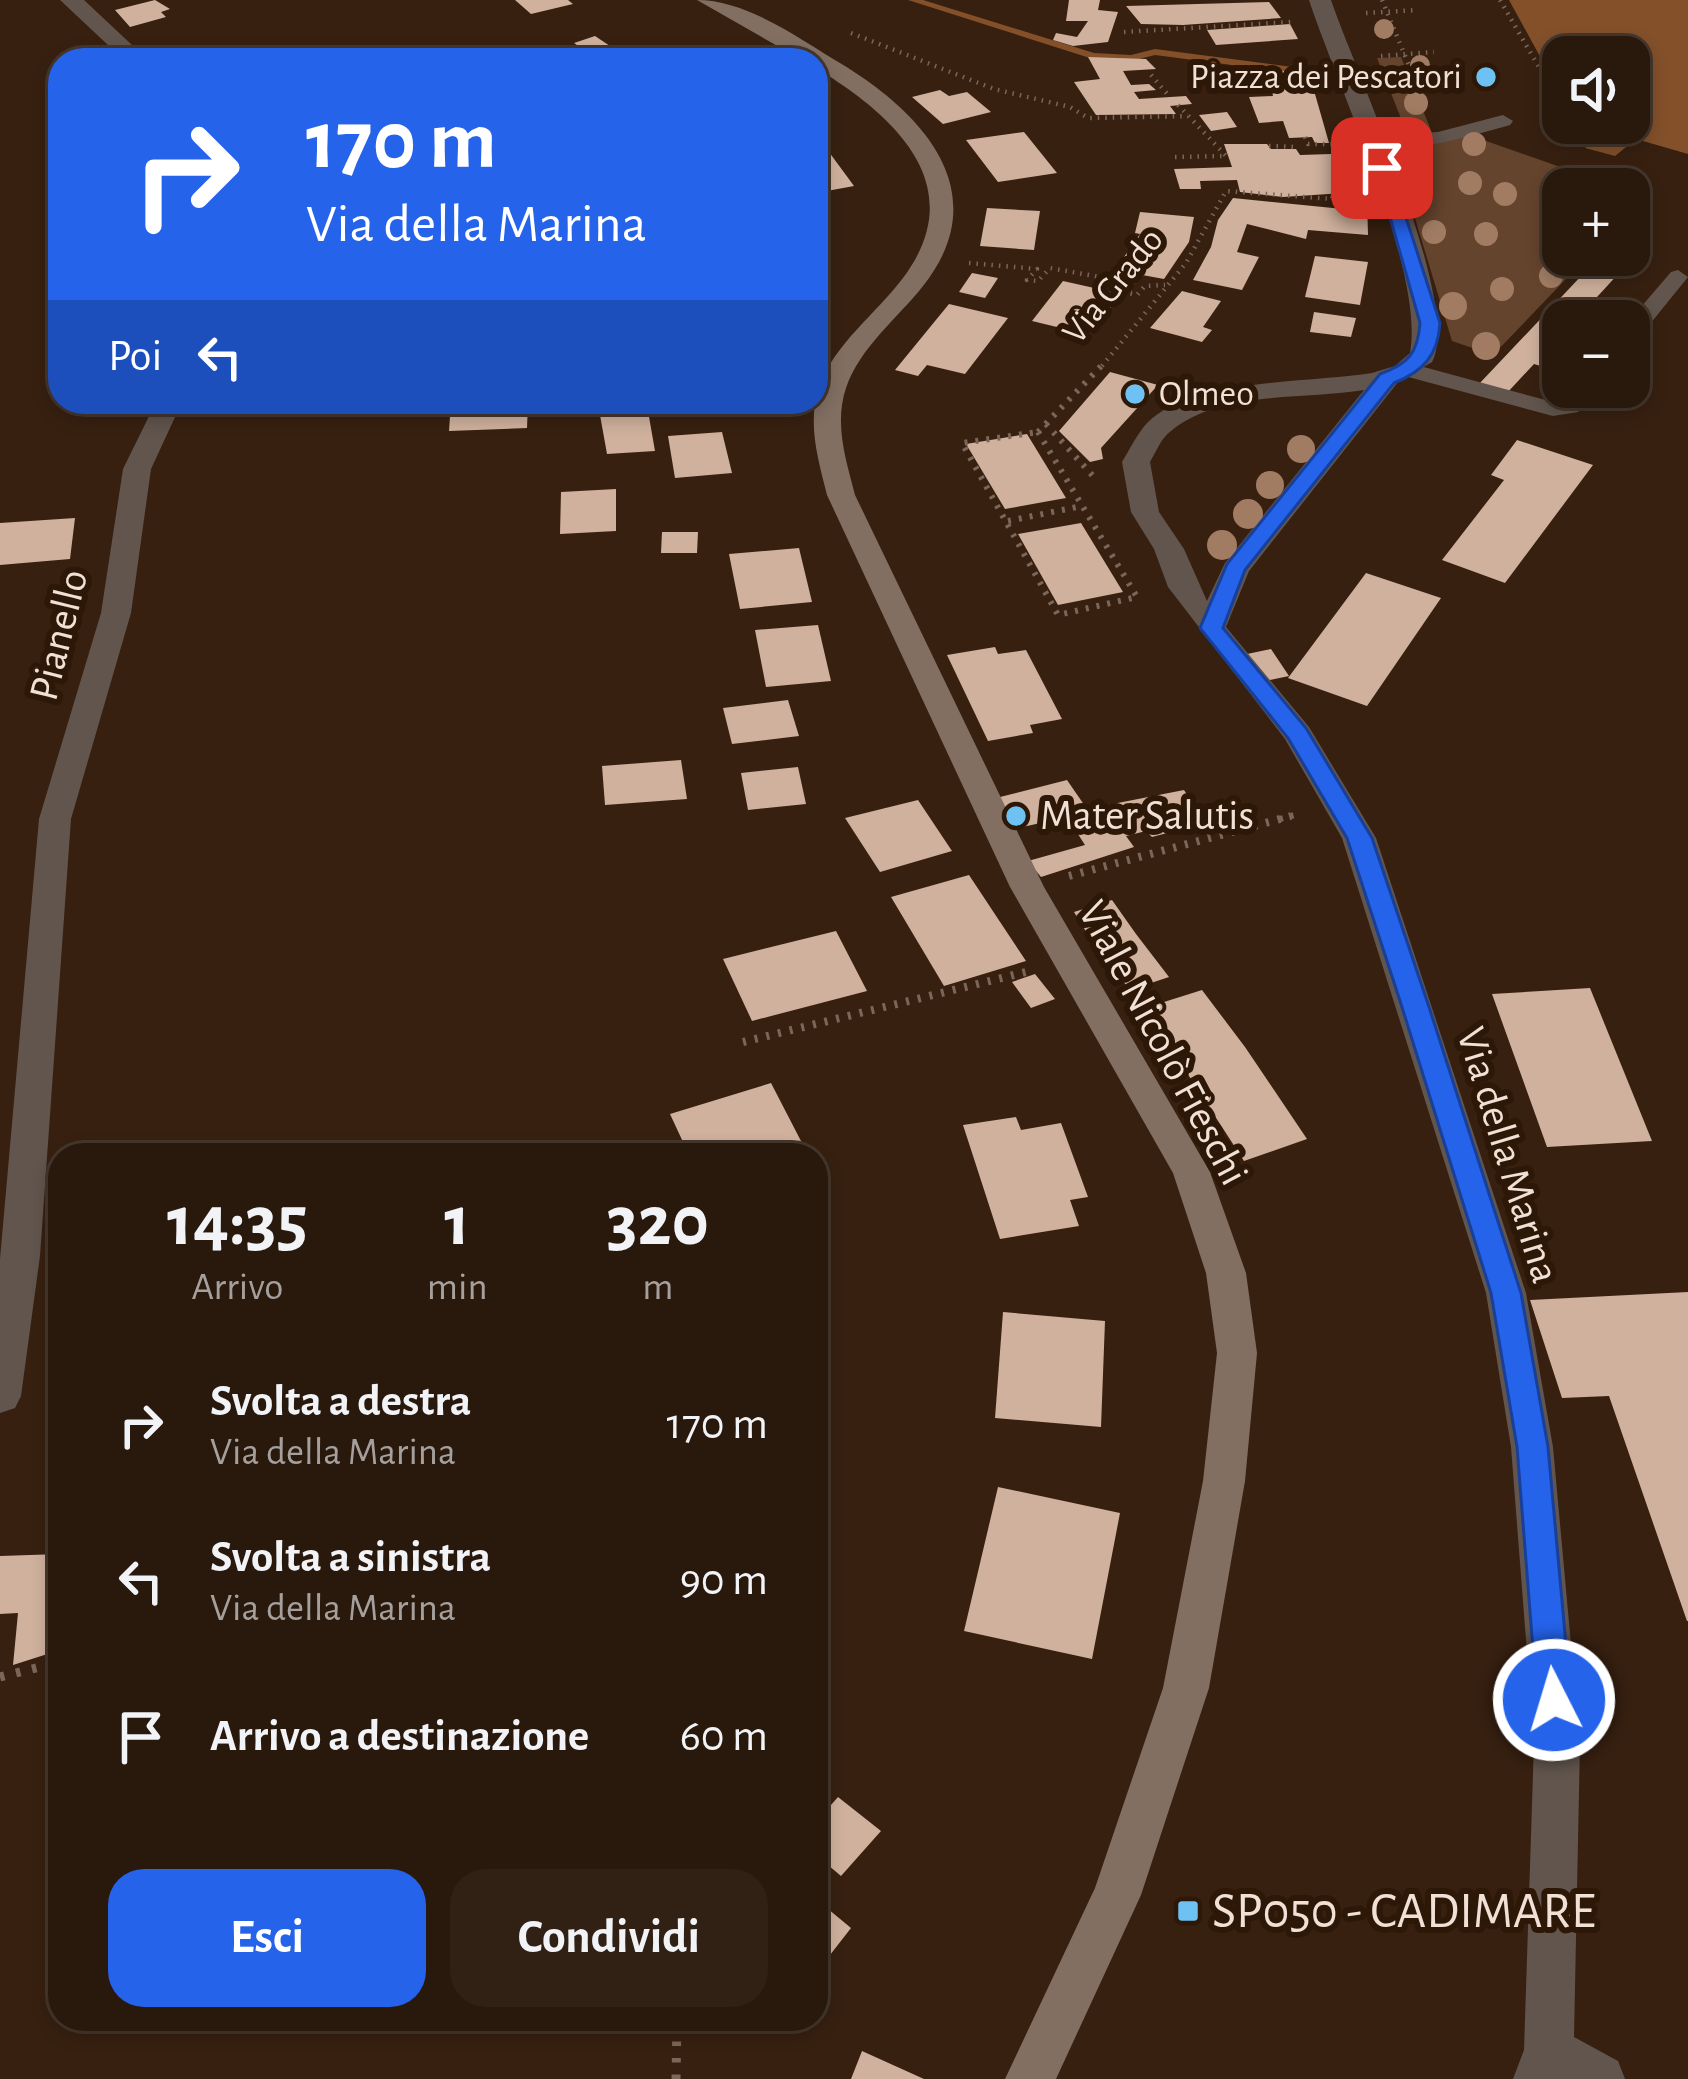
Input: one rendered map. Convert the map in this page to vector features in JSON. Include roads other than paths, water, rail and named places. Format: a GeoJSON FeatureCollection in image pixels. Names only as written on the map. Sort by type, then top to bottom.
{"type":"FeatureCollection","features":[{"type":"Feature","properties":{"kind":"main road","name":"Viale Nicolò Fieschi"},"geometry":{"type":"LineString","coordinates":[[708,0],[796,48]]}},
{"type":"Feature","properties":{"kind":"main road","name":"Viale Nicolò Fieschi"},"geometry":{"type":"LineString","coordinates":[[828,66],[914,133],[940,176],[947,202],[931,259],[848,358],[829,400],[829,446],[841,495],[1027,886],[1191,1172],[1226,1273],[1237,1353],[1224,1481],[1186,1688],[1117,1895],[1030,2079]]}},
{"type":"Feature","properties":{"kind":"street"},"geometry":{"type":"LineString","coordinates":[[71,0],[124,48]]}},
{"type":"Feature","properties":{"kind":"street"},"geometry":{"type":"LineString","coordinates":[[1211,628],[1235,569],[1398,374],[1429,348],[1430,323],[1326,8]]}},
{"type":"Feature","properties":{"kind":"street","name":"Via della Marina"},"geometry":{"type":"LineString","coordinates":[[1398,374],[1347,387],[1264,389],[1202,403],[1159,426],[1136,462],[1130,514],[1169,549],[1183,587],[1211,628],[1298,734],[1352,837],[1506,1293],[1532,1447],[1557,1743],[1543,2065]]}},
{"type":"Feature","properties":{"kind":"street","name":"Pianello"},"geometry":{"type":"LineString","coordinates":[[0,1396],[20,1256],[56,819],[116,613],[137,469],[163,414]]}},
{"type":"Feature","properties":{"kind":"street"},"geometry":{"type":"LineString","coordinates":[[1543,2065],[1600,2079]]}},
{"type":"Feature","properties":{"kind":"lane"},"geometry":{"type":"LineString","coordinates":[[1373,142],[1439,138],[1503,122]]}},
{"type":"Feature","properties":{"kind":"lane"},"geometry":{"type":"LineString","coordinates":[[1650,310],[1678,276]]}},
{"type":"Feature","properties":{"kind":"lane"},"geometry":{"type":"LineString","coordinates":[[1398,374],[1542,407]]}},
{"type":"Feature","properties":{"kind":"waterway"},"geometry":{"type":"LineString","coordinates":[[913,0],[1093,56],[1131,58],[1155,52],[1300,71]]}},
{"type":"Feature","properties":{"kind":"place","name":"Piazza dei Pescatori"},"geometry":{"type":"Point","coordinates":[1486,77]}},
{"type":"Feature","properties":{"kind":"place","name":"Olmeo"},"geometry":{"type":"Point","coordinates":[1135,394]}},
{"type":"Feature","properties":{"kind":"place","name":"Mater Salutis"},"geometry":{"type":"Point","coordinates":[1016,816]}},
{"type":"Feature","properties":{"kind":"place","name":"SP050 - CADIMARE"},"geometry":{"type":"Point","coordinates":[1188,1911]}}]}
